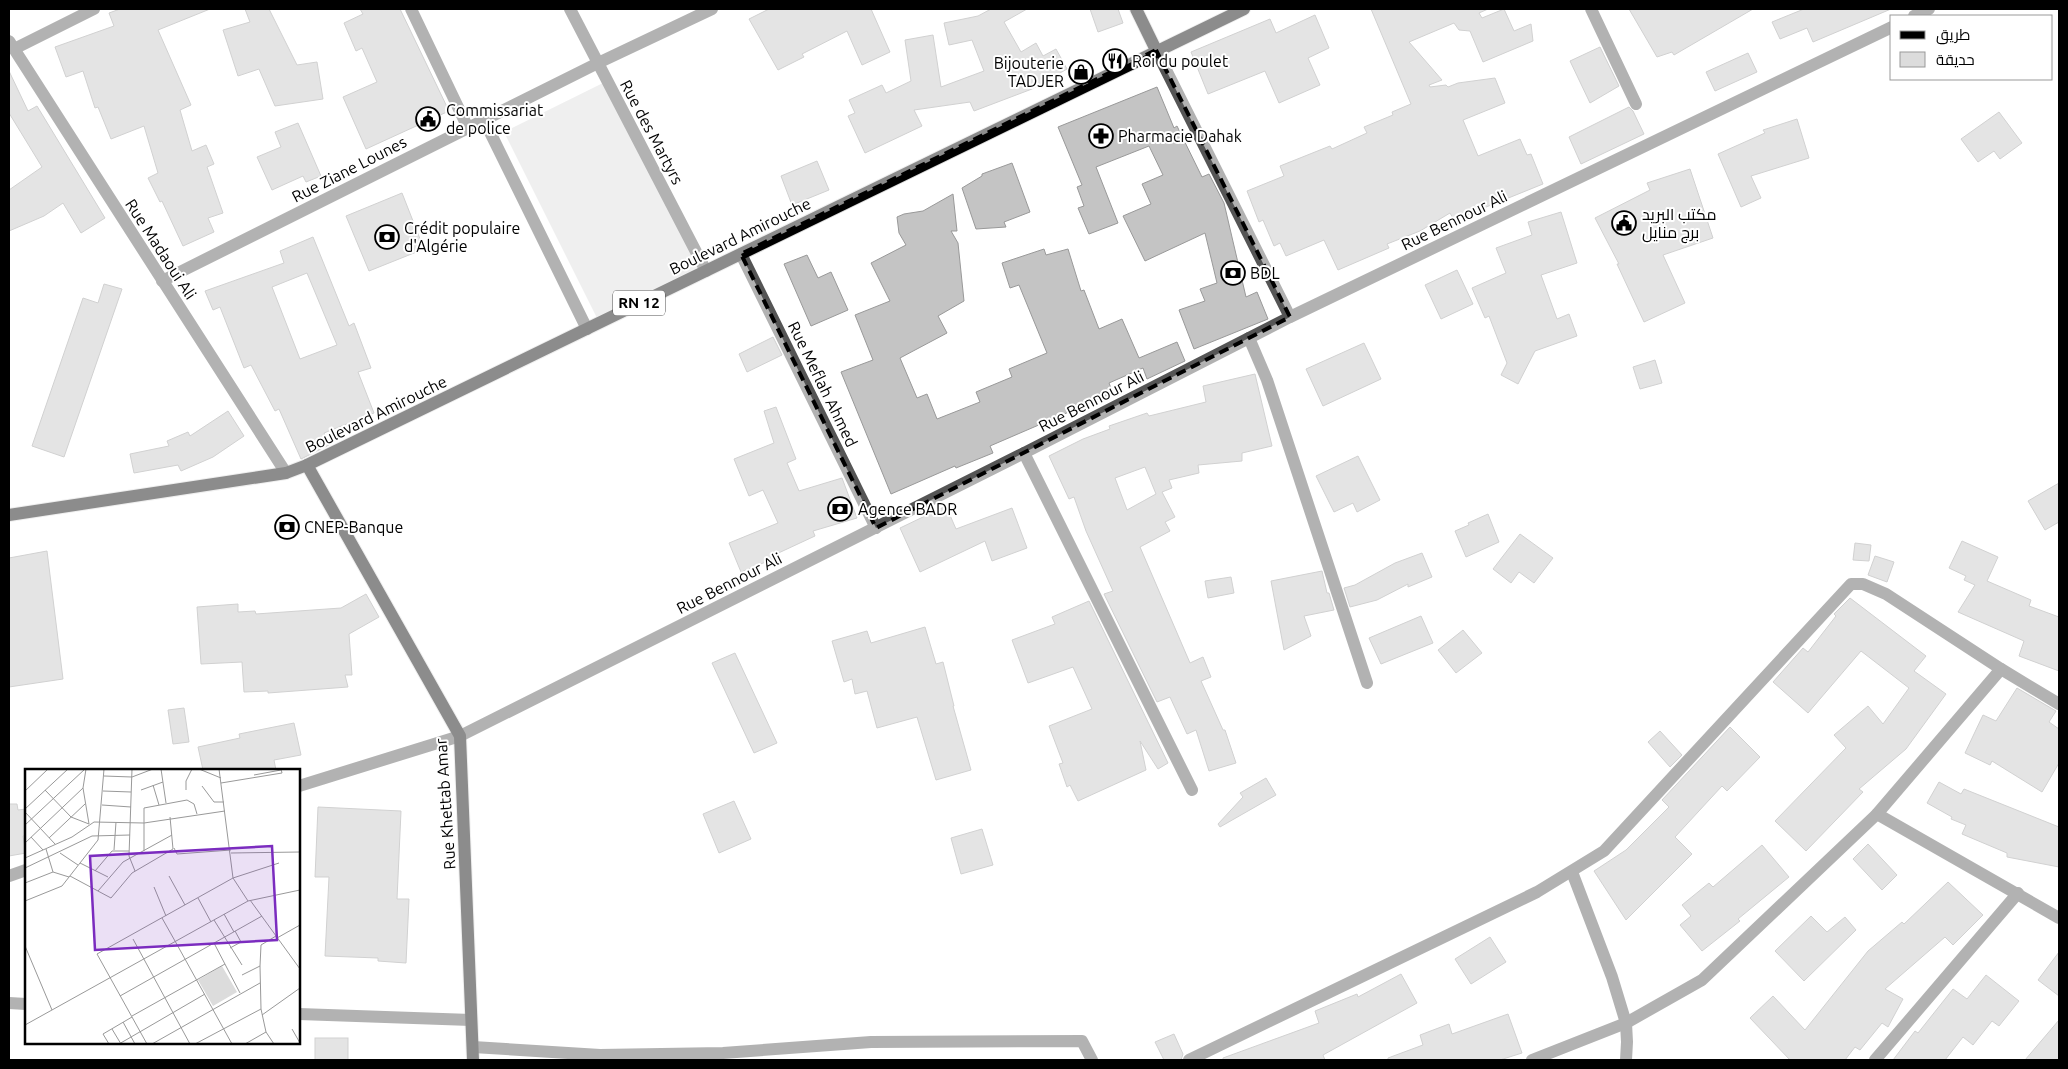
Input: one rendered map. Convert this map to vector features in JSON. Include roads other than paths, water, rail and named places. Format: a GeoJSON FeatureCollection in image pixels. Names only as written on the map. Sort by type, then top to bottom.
{"type":"FeatureCollection","features":[{"type":"Feature","properties":{"kind":"main road"},"geometry":{"type":"LineString","coordinates":[[1136,9],[1156,50]]}},
{"type":"Feature","properties":{"kind":"main road","name":"Boulevard Amirouche"},"geometry":{"type":"LineString","coordinates":[[9,515],[286,473],[307,465],[1156,50],[1244,9]]}},
{"type":"Feature","properties":{"kind":"main road","name":"Rue Khettab Amar"},"geometry":{"type":"LineString","coordinates":[[307,465],[460,736],[473,1054]]}},
{"type":"Feature","properties":{"kind":"street"},"geometry":{"type":"LineString","coordinates":[[11,45],[94,9]]}},
{"type":"Feature","properties":{"kind":"street"},"geometry":{"type":"LineString","coordinates":[[411,9],[468,128]]}},
{"type":"Feature","properties":{"kind":"street","name":"Rue des Martyrs"},"geometry":{"type":"LineString","coordinates":[[570,9],[706,271]]}},
{"type":"Feature","properties":{"kind":"street","name":"Rue Ziane Lounes"},"geometry":{"type":"LineString","coordinates":[[162,281],[598,63],[712,9]]}},
{"type":"Feature","properties":{"kind":"street"},"geometry":{"type":"LineString","coordinates":[[1591,9],[1636,104]]}},
{"type":"Feature","properties":{"kind":"street"},"geometry":{"type":"LineString","coordinates":[[1916,15],[1929,9]]}},
{"type":"Feature","properties":{"kind":"street","name":"Rue Bennour Ali"},"geometry":{"type":"LineString","coordinates":[[300,786],[460,736],[876,528],[1290,317],[1890,28]]}},
{"type":"Feature","properties":{"kind":"street","name":"Rue Madaoui Ali"},"geometry":{"type":"LineString","coordinates":[[11,45],[286,473]]}},
{"type":"Feature","properties":{"kind":"street"},"geometry":{"type":"LineString","coordinates":[[1156,50],[1290,317]]}},
{"type":"Feature","properties":{"kind":"street"},"geometry":{"type":"LineString","coordinates":[[484,120],[587,329]]}},
{"type":"Feature","properties":{"kind":"street","name":"Rue Meflah Ahmed"},"geometry":{"type":"LineString","coordinates":[[741,254],[876,528]]}},
{"type":"Feature","properties":{"kind":"street"},"geometry":{"type":"LineString","coordinates":[[1249,338],[1267,380],[1367,683]]}},
{"type":"Feature","properties":{"kind":"street"},"geometry":{"type":"LineString","coordinates":[[1024,453],[1192,790]]}},
{"type":"Feature","properties":{"kind":"street"},"geometry":{"type":"LineString","coordinates":[[1189,1060],[1528,896],[1572,872],[1604,851],[1851,584],[1862,584],[1886,594],[2000,669],[2059,704]]}},
{"type":"Feature","properties":{"kind":"street"},"geometry":{"type":"LineString","coordinates":[[1532,1060],[1626,1023],[1702,980],[1877,814],[2000,669]]}},
{"type":"Feature","properties":{"kind":"street"},"geometry":{"type":"LineString","coordinates":[[1877,814],[2059,918]]}},
{"type":"Feature","properties":{"kind":"street"},"geometry":{"type":"LineString","coordinates":[[9,876],[25,870]]}},
{"type":"Feature","properties":{"kind":"street"},"geometry":{"type":"LineString","coordinates":[[1572,872],[1612,977],[1626,1023],[1626,1060]]}},
{"type":"Feature","properties":{"kind":"street"},"geometry":{"type":"LineString","coordinates":[[1874,1060],[2018,893]]}},
{"type":"Feature","properties":{"kind":"street"},"geometry":{"type":"LineString","coordinates":[[9,1004],[25,1004]]}},
{"type":"Feature","properties":{"kind":"street"},"geometry":{"type":"LineString","coordinates":[[300,1014],[472,1020]]}},
{"type":"Feature","properties":{"kind":"street"},"geometry":{"type":"LineString","coordinates":[[473,1054],[714,1054],[871,1042],[1082,1041],[1092,1060]]}},
{"type":"Feature","properties":{"kind":"place","name":"Roi du poulet"},"geometry":{"type":"Point","coordinates":[1115,61]}},
{"type":"Feature","properties":{"kind":"place","name":"Bijouterie TADJER"},"geometry":{"type":"Point","coordinates":[1081,72]}},
{"type":"Feature","properties":{"kind":"place","name":"Commissariat de police"},"geometry":{"type":"Point","coordinates":[428,119]}},
{"type":"Feature","properties":{"kind":"place","name":"Pharmacie Dahak"},"geometry":{"type":"Point","coordinates":[1101,136]}},
{"type":"Feature","properties":{"kind":"place","name":"مكتب البريد برج منايل"},"geometry":{"type":"Point","coordinates":[1624,223]}},
{"type":"Feature","properties":{"kind":"place","name":"Crédit populaire d'Algérie"},"geometry":{"type":"Point","coordinates":[387,237]}},
{"type":"Feature","properties":{"kind":"place","name":"BDL"},"geometry":{"type":"Point","coordinates":[1233,273]}},
{"type":"Feature","properties":{"kind":"place","name":"Agence BADR"},"geometry":{"type":"Point","coordinates":[840,509]}},
{"type":"Feature","properties":{"kind":"place","name":"CNEP-Banque"},"geometry":{"type":"Point","coordinates":[287,527]}}]}
